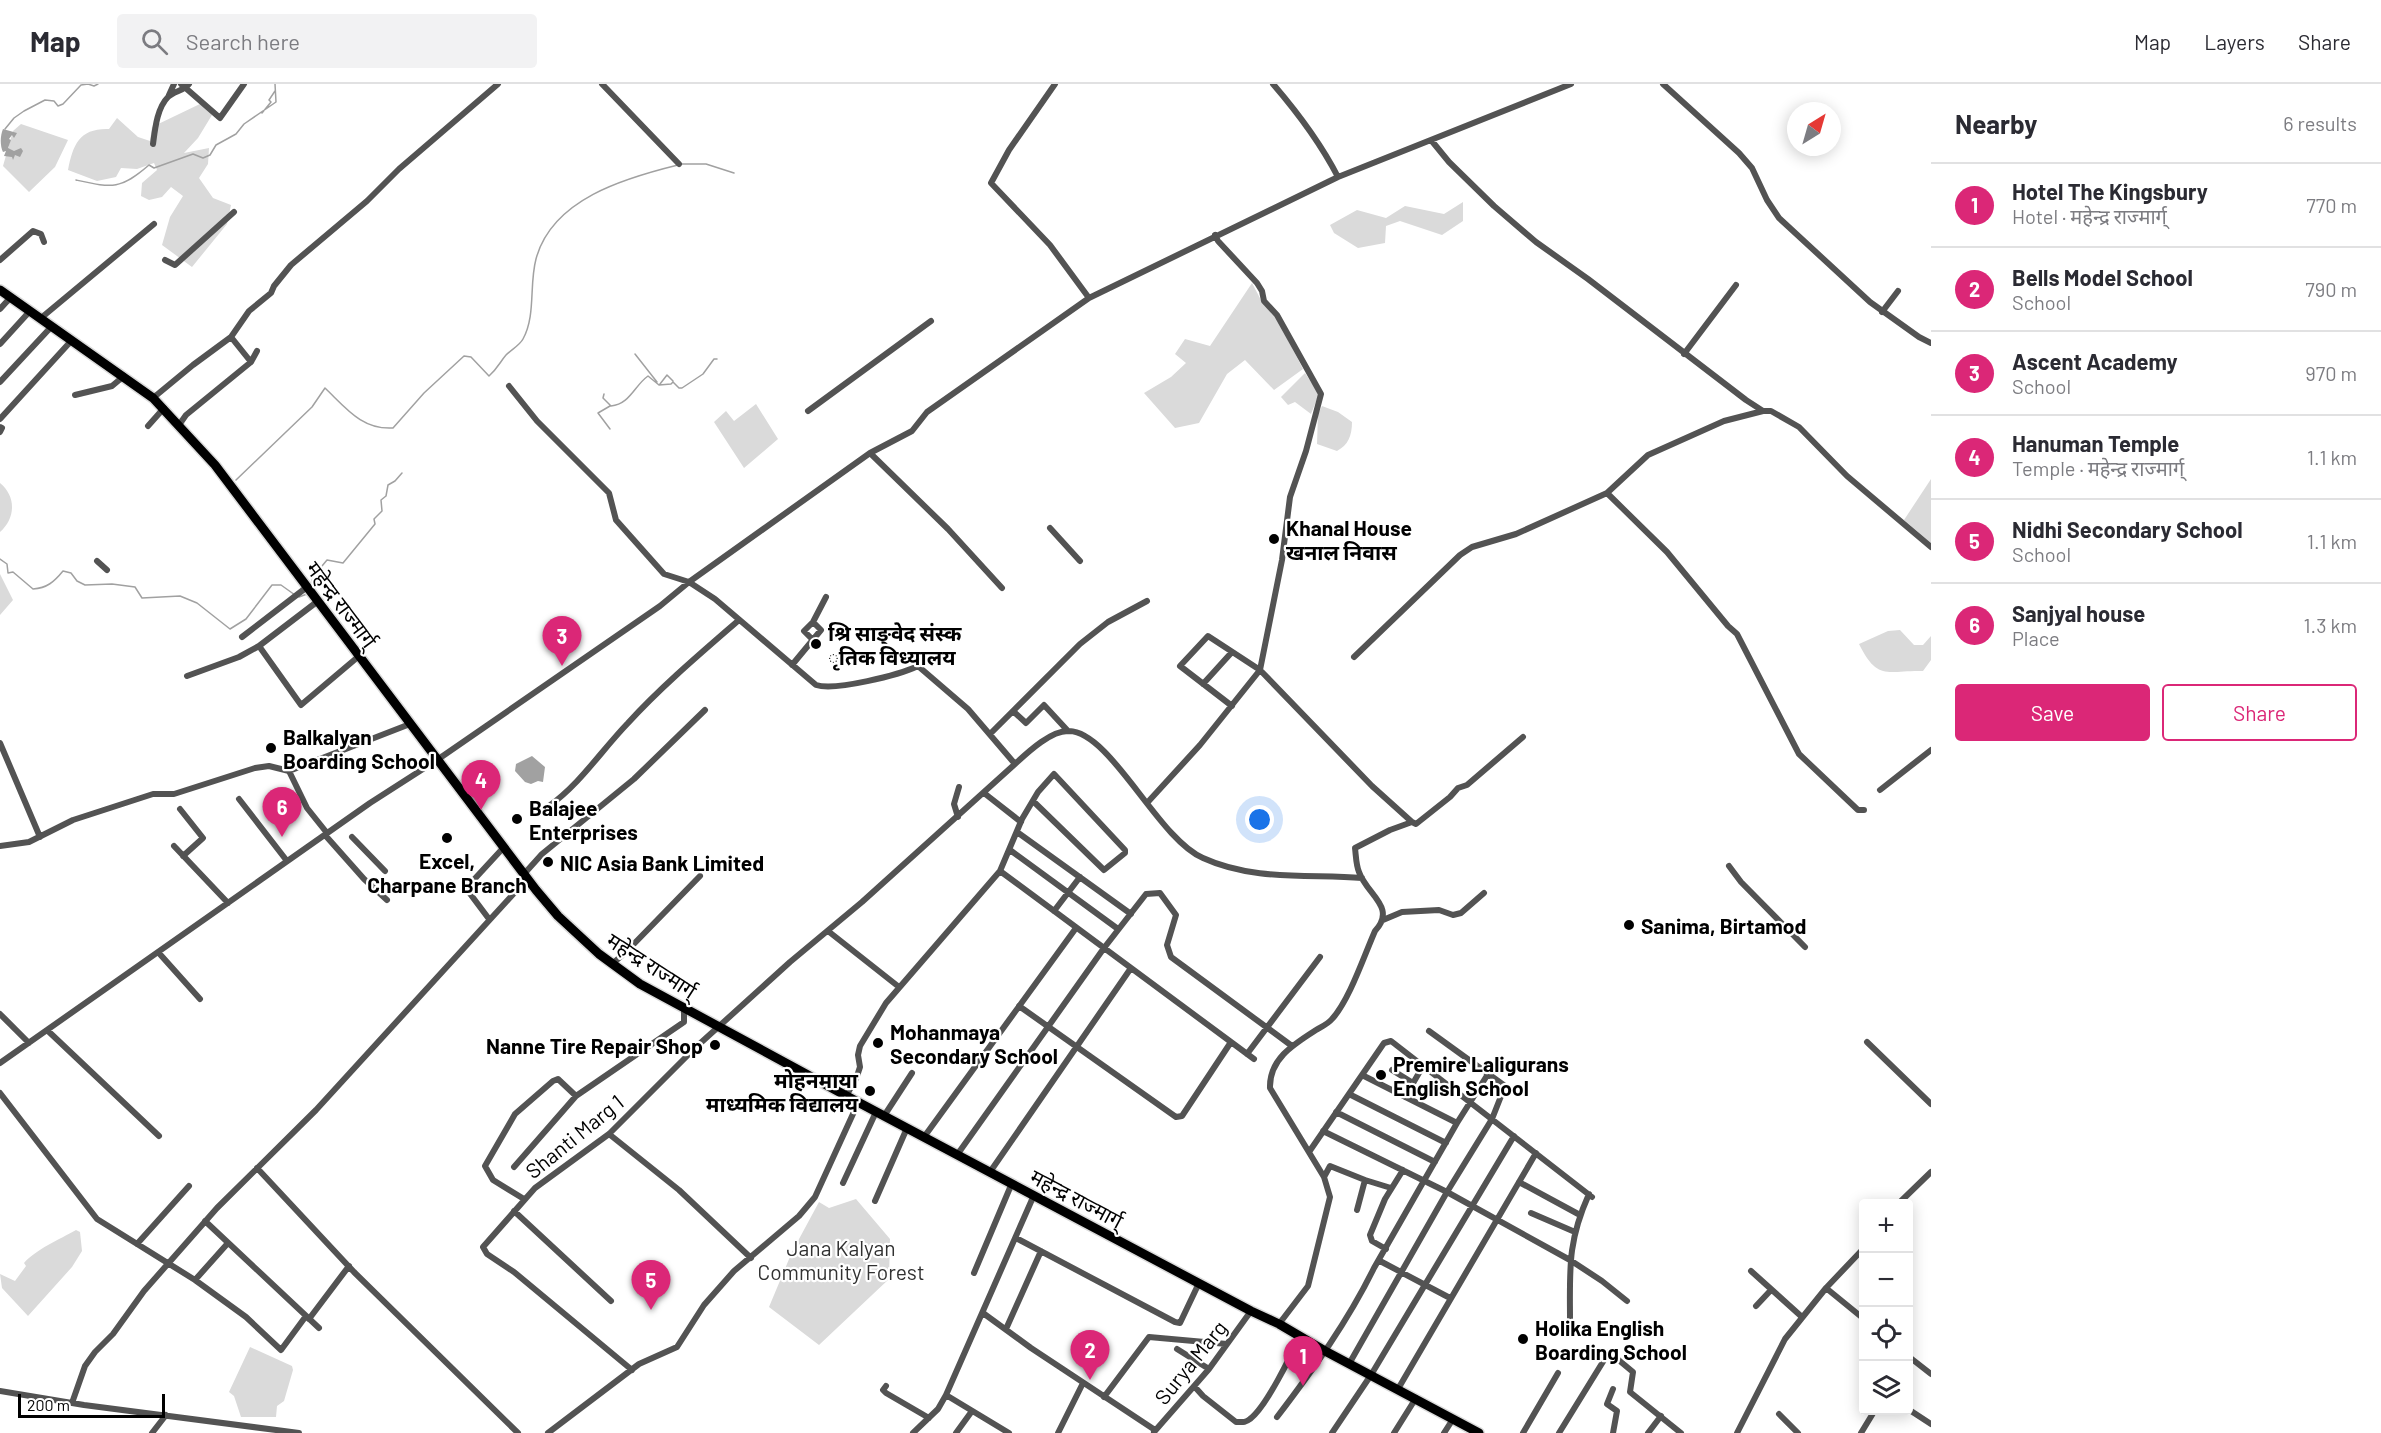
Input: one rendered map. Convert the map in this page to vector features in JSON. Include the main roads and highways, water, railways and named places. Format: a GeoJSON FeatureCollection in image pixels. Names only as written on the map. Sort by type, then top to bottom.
{"type":"FeatureCollection","features":[{"type":"Feature","properties":{"kind":"highway","name":"महेन्द्र राज्मार्ग्"},"geometry":{"type":"LineString","coordinates":[[0,290],[124,376],[164,408],[215,465],[525,877],[558,916],[612,964],[640,984],[858,1103],[1279,1324],[1299,1337],[1479,1433]]}},
{"type":"Feature","properties":{"kind":"waterway"},"geometry":{"type":"LineString","coordinates":[[88,84],[94,86],[98,84]]}},
{"type":"Feature","properties":{"kind":"waterway"},"geometry":{"type":"LineString","coordinates":[[5,129],[24,111],[45,100],[54,101],[58,106],[63,104],[81,85],[88,84]]}},
{"type":"Feature","properties":{"kind":"waterway"},"geometry":{"type":"LineString","coordinates":[[76,180],[99,185],[116,185],[131,179],[149,165],[154,168],[193,154],[203,158],[210,155],[216,145],[236,134],[244,124],[276,102],[275,84]]}},
{"type":"Feature","properties":{"kind":"waterway"},"geometry":{"type":"LineString","coordinates":[[262,113],[271,102],[269,100],[275,91]]}},
{"type":"Feature","properties":{"kind":"waterway"},"geometry":{"type":"LineString","coordinates":[[682,164],[706,164],[734,173]]}},
{"type":"Feature","properties":{"kind":"waterway"},"geometry":{"type":"LineString","coordinates":[[236,480],[312,407],[325,388],[363,421],[382,428],[393,428],[424,393],[464,356],[471,357],[489,376],[523,339],[527,330],[536,259],[545,238],[557,221],[574,206],[593,194],[636,177],[678,165]]}},
{"type":"Feature","properties":{"kind":"waterway"},"geometry":{"type":"LineString","coordinates":[[635,354],[657,382]]}},
{"type":"Feature","properties":{"kind":"waterway"},"geometry":{"type":"LineString","coordinates":[[604,394],[603,398],[611,406],[617,405],[623,402],[648,376],[659,385],[673,382],[682,388],[703,374],[714,359],[717,359]]}},
{"type":"Feature","properties":{"kind":"waterway"},"geometry":{"type":"LineString","coordinates":[[660,384],[667,375],[673,381]]}},
{"type":"Feature","properties":{"kind":"waterway"},"geometry":{"type":"LineString","coordinates":[[610,406],[598,413],[610,429]]}},
{"type":"Feature","properties":{"kind":"waterway"},"geometry":{"type":"LineString","coordinates":[[312,585],[312,578],[327,560],[343,563],[375,524],[374,519],[382,511],[381,500],[386,496],[388,485],[402,473]]}},
{"type":"Feature","properties":{"kind":"waterway"},"geometry":{"type":"LineString","coordinates":[[0,559],[7,564],[8,573],[13,572],[33,589],[50,584],[63,571],[71,573],[77,581],[85,585],[112,584],[135,587],[142,598],[180,596],[197,603],[230,629],[246,619],[272,585],[281,585],[295,595]]}},
{"type":"Feature","properties":{"kind":"waterway"},"geometry":{"type":"LineString","coordinates":[[299,597],[307,594]]}},
{"type":"Feature","properties":{"kind":"place","name":"Khanal House खनाल निवास"},"geometry":{"type":"Point","coordinates":[1274,539]}},
{"type":"Feature","properties":{"kind":"place","name":"श्रि साङ्वेद संस्क ृतिक विध्यालय"},"geometry":{"type":"Point","coordinates":[816,644]}},
{"type":"Feature","properties":{"kind":"place","name":"Ascent Academy"},"geometry":{"type":"Point","coordinates":[562,666]}},
{"type":"Feature","properties":{"kind":"place","name":"Balkalyan Boarding School"},"geometry":{"type":"Point","coordinates":[271,748]}},
{"type":"Feature","properties":{"kind":"place","name":"Hanuman Temple"},"geometry":{"type":"Point","coordinates":[481,810]}},
{"type":"Feature","properties":{"kind":"place","name":"Balajee Enterprises"},"geometry":{"type":"Point","coordinates":[517,819]}},
{"type":"Feature","properties":{"kind":"place","name":"Sanjyal house"},"geometry":{"type":"Point","coordinates":[282,837]}},
{"type":"Feature","properties":{"kind":"place","name":"Excel, Charpane Branch"},"geometry":{"type":"Point","coordinates":[447,838]}},
{"type":"Feature","properties":{"kind":"place","name":"NIC Asia Bank Limited"},"geometry":{"type":"Point","coordinates":[548,862]}},
{"type":"Feature","properties":{"kind":"place","name":"Sanima, Birtamod"},"geometry":{"type":"Point","coordinates":[1629,925]}},
{"type":"Feature","properties":{"kind":"place","name":"Mohanmaya Secondary School"},"geometry":{"type":"Point","coordinates":[878,1043]}},
{"type":"Feature","properties":{"kind":"place","name":"Nanne Tire Repair Shop"},"geometry":{"type":"Point","coordinates":[715,1045]}},
{"type":"Feature","properties":{"kind":"place","name":"Premire Laligurans English School"},"geometry":{"type":"Point","coordinates":[1381,1075]}},
{"type":"Feature","properties":{"kind":"place","name":"मोहनमाया माध्यमिक विद्यालय"},"geometry":{"type":"Point","coordinates":[870,1091]}},
{"type":"Feature","properties":{"kind":"place","name":"Nidhi Secondary School"},"geometry":{"type":"Point","coordinates":[651,1310]}},
{"type":"Feature","properties":{"kind":"place","name":"Holika English Boarding School"},"geometry":{"type":"Point","coordinates":[1523,1339]}},
{"type":"Feature","properties":{"kind":"place","name":"Bells Model School"},"geometry":{"type":"Point","coordinates":[1090,1380]}},
{"type":"Feature","properties":{"kind":"place","name":"Hotel The Kingsbury"},"geometry":{"type":"Point","coordinates":[1303,1386]}},
{"type":"Feature","properties":{"kind":"park label","name":"Jana Kalyan Community Forest"},"geometry":{"type":"Point","coordinates":[841,1259]}}]}
